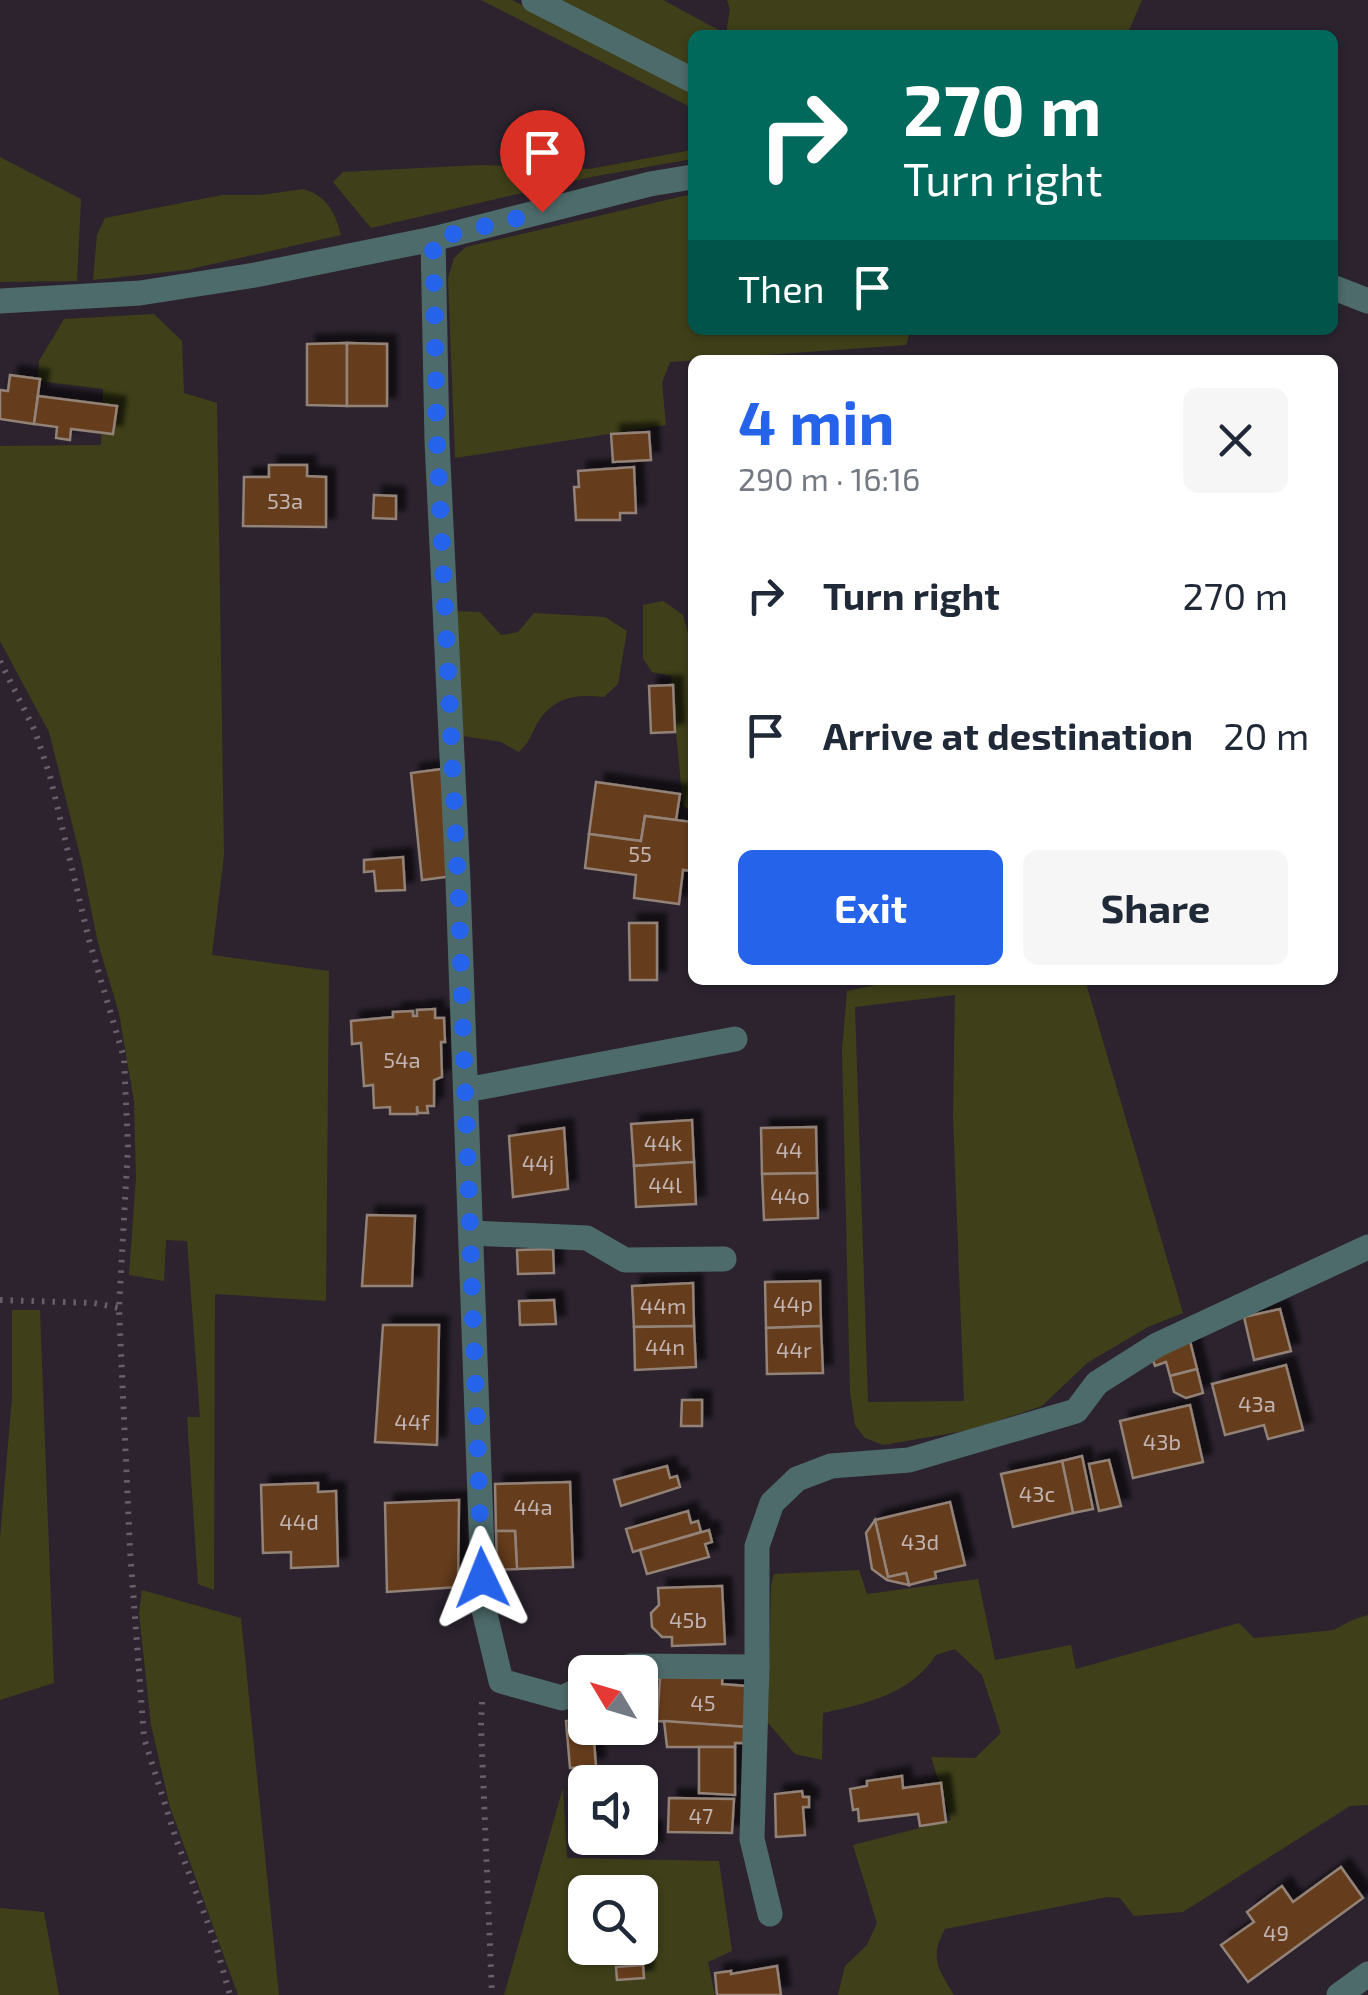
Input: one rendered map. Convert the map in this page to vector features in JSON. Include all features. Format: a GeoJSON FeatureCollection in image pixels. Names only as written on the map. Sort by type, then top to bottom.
{"type":"FeatureCollection","features":[{"type":"Feature","properties":{"kind":"street"},"geometry":{"type":"LineString","coordinates":[[534,0],[688,78]]}},
{"type":"Feature","properties":{"kind":"street"},"geometry":{"type":"LineString","coordinates":[[0,300],[140,293],[255,275],[433,239],[688,178]]}},
{"type":"Feature","properties":{"kind":"street"},"geometry":{"type":"LineString","coordinates":[[433,239],[438,456],[484,1610],[501,1681],[562,1698],[568,1695]]}},
{"type":"Feature","properties":{"kind":"street"},"geometry":{"type":"LineString","coordinates":[[1338,290],[1368,301]]}},
{"type":"Feature","properties":{"kind":"street"},"geometry":{"type":"LineString","coordinates":[[466,1090],[735,1038]]}},
{"type":"Feature","properties":{"kind":"street"},"geometry":{"type":"LineString","coordinates":[[471,1233],[586,1238],[625,1260],[724,1259]]}},
{"type":"Feature","properties":{"kind":"street"},"geometry":{"type":"LineString","coordinates":[[770,1914],[752,1839],[757,1546],[772,1503],[797,1479],[831,1466],[909,1460],[1076,1410],[1098,1382],[1157,1344],[1368,1248]]}},
{"type":"Feature","properties":{"kind":"street"},"geometry":{"type":"LineString","coordinates":[[658,1666],[757,1667]]}},
{"type":"Feature","properties":{"kind":"street"},"geometry":{"type":"LineString","coordinates":[[1339,1995],[1368,1974]]}},
{"type":"Feature","properties":{"kind":"path"},"geometry":{"type":"LineString","coordinates":[[0,661],[36,731],[89,940],[124,1058],[128,1147],[120,1308],[132,1588],[144,1738],[176,1839],[216,1942],[230,1995]]}},
{"type":"Feature","properties":{"kind":"path"},"geometry":{"type":"LineString","coordinates":[[0,1300],[94,1303],[120,1308]]}},
{"type":"Feature","properties":{"kind":"path"},"geometry":{"type":"LineString","coordinates":[[483,1696],[480,1726],[492,1995]]}},
{"type":"Feature","properties":{"kind":"shaded area"},"geometry":{"type":"Polygon","coordinates":[[[481,0],[512,0],[688,91],[688,106],[481,0]]]}},
{"type":"Feature","properties":{"kind":"shaded area"},"geometry":{"type":"Polygon","coordinates":[[[557,0],[663,0],[719,30],[688,30],[688,68],[557,0]]]}},
{"type":"Feature","properties":{"kind":"shaded area"},"geometry":{"type":"Polygon","coordinates":[[[727,0],[1142,0],[1129,30],[727,30],[730,9],[727,0]]]}},
{"type":"Feature","properties":{"kind":"shaded area"},"geometry":{"type":"Polygon","coordinates":[[[688,151],[688,160],[591,177],[371,228],[333,182],[343,172],[480,165],[589,169],[688,151]]]}},
{"type":"Feature","properties":{"kind":"shaded area"},"geometry":{"type":"Polygon","coordinates":[[[0,157],[81,199],[77,281],[0,282],[0,157]]]}},
{"type":"Feature","properties":{"kind":"shaded area"},"geometry":{"type":"Polygon","coordinates":[[[303,189],[329,206],[341,235],[186,270],[93,280],[97,235],[105,218],[222,195],[303,189]]]}},
{"type":"Feature","properties":{"kind":"shaded area"},"geometry":{"type":"Polygon","coordinates":[[[688,195],[688,335],[909,335],[906,345],[767,355],[688,355],[688,361],[670,362],[662,383],[666,425],[455,458],[448,278],[454,258],[466,247],[688,195]]]}},
{"type":"Feature","properties":{"kind":"shaded area"},"geometry":{"type":"Polygon","coordinates":[[[154,314],[182,341],[184,393],[217,403],[224,855],[212,955],[329,971],[326,1301],[215,1294],[214,1590],[198,1584],[187,1417],[200,1417],[187,1241],[166,1240],[164,1281],[129,1275],[136,1177],[134,1101],[119,1013],[98,943],[49,732],[0,641],[0,446],[101,445],[103,389],[38,381],[39,361],[64,319],[154,314]]]}},
{"type":"Feature","properties":{"kind":"shaded area"},"geometry":{"type":"Polygon","coordinates":[[[663,601],[683,615],[688,633],[688,808],[683,807],[671,676],[652,672],[643,658],[643,605],[663,601]]]}},
{"type":"Feature","properties":{"kind":"shaded area"},"geometry":{"type":"Polygon","coordinates":[[[455,611],[480,612],[501,635],[518,632],[534,613],[605,617],[627,631],[618,684],[604,697],[577,697],[553,705],[519,752],[501,742],[463,736],[455,611]]]}},
{"type":"Feature","properties":{"kind":"shaded area"},"geometry":{"type":"Polygon","coordinates":[[[875,985],[1086,985],[1183,1313],[1148,1327],[1087,1363],[1042,1406],[970,1430],[883,1445],[865,1438],[855,1425],[850,1392],[842,1049],[847,991],[875,985]],[[955,995],[855,1007],[868,1402],[964,1401],[953,1117],[955,995]]]}},
{"type":"Feature","properties":{"kind":"shaded area"},"geometry":{"type":"Polygon","coordinates":[[[12,1310],[40,1310],[54,1683],[0,1700],[0,1538],[12,1398],[12,1310]]]}},
{"type":"Feature","properties":{"kind":"shaded area"},"geometry":{"type":"Polygon","coordinates":[[[859,1570],[867,1594],[978,1579],[995,1660],[1071,1645],[1076,1669],[1239,1623],[1254,1638],[1334,1630],[1368,1615],[1368,1805],[1350,1806],[1183,1912],[1134,1916],[1120,1898],[1107,1897],[945,1929],[937,1956],[954,1995],[838,1995],[845,1966],[867,1945],[877,1923],[853,1845],[951,1820],[931,1757],[975,1758],[1001,1733],[982,1675],[955,1649],[936,1655],[914,1679],[886,1695],[823,1713],[822,1760],[795,1754],[768,1723],[774,1574],[859,1570]]]}},
{"type":"Feature","properties":{"kind":"shaded area"},"geometry":{"type":"Polygon","coordinates":[[[142,1590],[241,1618],[279,1995],[238,1995],[170,1807],[151,1725],[139,1613],[142,1590]]]}},
{"type":"Feature","properties":{"kind":"shaded area"},"geometry":{"type":"Polygon","coordinates":[[[563,1788],[567,1858],[719,1861],[732,1951],[708,1962],[715,1995],[504,1995],[563,1788]]]}},
{"type":"Feature","properties":{"kind":"shaded area"},"geometry":{"type":"Polygon","coordinates":[[[0,1908],[44,1912],[59,1995],[0,1995],[0,1908]]]}},
{"type":"Feature","properties":{"kind":"building"},"geometry":{"type":"Polygon","coordinates":[[[347,343],[347,406],[307,405],[307,344],[347,343]]]}},
{"type":"Feature","properties":{"kind":"building"},"geometry":{"type":"Polygon","coordinates":[[[347,343],[387,344],[387,406],[347,406],[347,343]]]}},
{"type":"Feature","properties":{"kind":"building"},"geometry":{"type":"Polygon","coordinates":[[[10,375],[40,379],[34,424],[0,419],[0,390],[8,391],[10,375]]]}},
{"type":"Feature","properties":{"kind":"building"},"geometry":{"type":"Polygon","coordinates":[[[38,396],[117,406],[113,434],[71,429],[70,440],[56,438],[57,427],[34,424],[38,396]]]}},
{"type":"Feature","properties":{"kind":"building"},"geometry":{"type":"Polygon","coordinates":[[[649,432],[651,460],[613,462],[611,434],[649,432]]]}},
{"type":"Feature","properties":{"kind":"building"},"geometry":{"type":"Polygon","coordinates":[[[269,465],[307,465],[307,476],[326,477],[326,527],[243,526],[244,477],[269,477],[269,465]]]}},
{"type":"Feature","properties":{"kind":"building"},"geometry":{"type":"Polygon","coordinates":[[[634,467],[636,513],[620,513],[620,520],[576,520],[574,487],[579,487],[578,471],[634,467]]]}},
{"type":"Feature","properties":{"kind":"building"},"geometry":{"type":"Polygon","coordinates":[[[374,495],[396,496],[396,519],[373,518],[374,495]]]}},
{"type":"Feature","properties":{"kind":"building"},"geometry":{"type":"Polygon","coordinates":[[[673,685],[675,732],[651,733],[649,686],[673,685]]]}},
{"type":"Feature","properties":{"kind":"building"},"geometry":{"type":"Polygon","coordinates":[[[442,769],[454,876],[422,880],[411,773],[442,769]]]}},
{"type":"Feature","properties":{"kind":"building"},"geometry":{"type":"Polygon","coordinates":[[[596,782],[680,794],[676,820],[645,816],[641,841],[589,834],[596,782]]]}},
{"type":"Feature","properties":{"kind":"building"},"geometry":{"type":"Polygon","coordinates":[[[645,816],[688,821],[688,871],[683,870],[679,904],[634,898],[636,875],[585,868],[589,834],[641,841],[645,816]]]}},
{"type":"Feature","properties":{"kind":"building"},"geometry":{"type":"Polygon","coordinates":[[[403,857],[405,890],[376,891],[374,871],[364,872],[364,860],[403,857]]]}},
{"type":"Feature","properties":{"kind":"building"},"geometry":{"type":"Polygon","coordinates":[[[629,923],[657,923],[657,980],[630,980],[629,923]]]}},
{"type":"Feature","properties":{"kind":"building"},"geometry":{"type":"Polygon","coordinates":[[[435,1009],[435,1018],[444,1018],[445,1042],[441,1042],[442,1077],[434,1080],[434,1106],[427,1106],[428,1113],[418,1113],[417,1106],[417,1114],[390,1114],[390,1107],[374,1108],[373,1085],[364,1086],[361,1043],[352,1044],[351,1021],[393,1017],[393,1012],[413,1011],[413,1016],[417,1016],[417,1010],[435,1009]]]}},
{"type":"Feature","properties":{"kind":"building"},"geometry":{"type":"Polygon","coordinates":[[[692,1120],[694,1162],[634,1166],[631,1124],[692,1120]]]}},
{"type":"Feature","properties":{"kind":"building"},"geometry":{"type":"Polygon","coordinates":[[[816,1127],[817,1173],[762,1174],[761,1128],[816,1127]]]}},
{"type":"Feature","properties":{"kind":"building"},"geometry":{"type":"Polygon","coordinates":[[[564,1128],[568,1189],[513,1197],[509,1136],[564,1128]]]}},
{"type":"Feature","properties":{"kind":"building"},"geometry":{"type":"Polygon","coordinates":[[[694,1162],[696,1204],[636,1207],[634,1166],[694,1162]]]}},
{"type":"Feature","properties":{"kind":"building"},"geometry":{"type":"Polygon","coordinates":[[[817,1173],[818,1218],[764,1220],[762,1174],[817,1173]]]}},
{"type":"Feature","properties":{"kind":"building"},"geometry":{"type":"Polygon","coordinates":[[[367,1215],[415,1216],[412,1286],[362,1286],[367,1215]]]}},
{"type":"Feature","properties":{"kind":"building"},"geometry":{"type":"Polygon","coordinates":[[[553,1249],[554,1273],[518,1274],[517,1250],[553,1249]]]}},
{"type":"Feature","properties":{"kind":"building"},"geometry":{"type":"Polygon","coordinates":[[[820,1281],[821,1326],[766,1328],[765,1282],[820,1281]]]}},
{"type":"Feature","properties":{"kind":"building"},"geometry":{"type":"Polygon","coordinates":[[[693,1283],[694,1326],[634,1327],[632,1286],[693,1283]]]}},
{"type":"Feature","properties":{"kind":"building"},"geometry":{"type":"Polygon","coordinates":[[[554,1300],[556,1324],[520,1325],[519,1301],[554,1300]]]}},
{"type":"Feature","properties":{"kind":"building"},"geometry":{"type":"Polygon","coordinates":[[[1280,1309],[1291,1351],[1254,1360],[1244,1317],[1280,1309]]]}},
{"type":"Feature","properties":{"kind":"building"},"geometry":{"type":"Polygon","coordinates":[[[383,1325],[439,1325],[437,1445],[375,1442],[383,1325]]]}},
{"type":"Feature","properties":{"kind":"building"},"geometry":{"type":"Polygon","coordinates":[[[694,1326],[696,1367],[635,1370],[634,1327],[694,1326]]]}},
{"type":"Feature","properties":{"kind":"building"},"geometry":{"type":"Polygon","coordinates":[[[821,1326],[823,1373],[767,1374],[766,1328],[821,1326]]]}},
{"type":"Feature","properties":{"kind":"building"},"geometry":{"type":"Polygon","coordinates":[[[1189,1337],[1197,1369],[1170,1376],[1166,1362],[1155,1366],[1151,1355],[1189,1337]]]}},
{"type":"Feature","properties":{"kind":"building"},"geometry":{"type":"Polygon","coordinates":[[[1286,1365],[1303,1430],[1268,1439],[1264,1425],[1225,1435],[1212,1384],[1286,1365]]]}},
{"type":"Feature","properties":{"kind":"building"},"geometry":{"type":"Polygon","coordinates":[[[1197,1369],[1203,1393],[1186,1398],[1174,1392],[1170,1376],[1197,1369]]]}},
{"type":"Feature","properties":{"kind":"building"},"geometry":{"type":"Polygon","coordinates":[[[682,1400],[702,1400],[702,1426],[681,1426],[682,1400]]]}},
{"type":"Feature","properties":{"kind":"building"},"geometry":{"type":"Polygon","coordinates":[[[1190,1405],[1203,1462],[1133,1478],[1120,1421],[1190,1405]]]}},
{"type":"Feature","properties":{"kind":"building"},"geometry":{"type":"Polygon","coordinates":[[[1082,1456],[1093,1509],[1073,1513],[1062,1461],[1082,1456]]]}},
{"type":"Feature","properties":{"kind":"building"},"geometry":{"type":"Polygon","coordinates":[[[1109,1460],[1121,1506],[1099,1511],[1089,1464],[1109,1460]]]}},
{"type":"Feature","properties":{"kind":"building"},"geometry":{"type":"Polygon","coordinates":[[[1062,1461],[1073,1513],[1013,1527],[1001,1474],[1062,1461]]]}},
{"type":"Feature","properties":{"kind":"building"},"geometry":{"type":"Polygon","coordinates":[[[667,1466],[670,1478],[677,1476],[680,1487],[621,1506],[614,1480],[667,1466]]]}},
{"type":"Feature","properties":{"kind":"building"},"geometry":{"type":"Polygon","coordinates":[[[570,1482],[573,1567],[517,1569],[515,1531],[496,1531],[495,1484],[570,1482]]]}},
{"type":"Feature","properties":{"kind":"building"},"geometry":{"type":"Polygon","coordinates":[[[318,1483],[318,1492],[336,1491],[338,1566],[291,1568],[291,1552],[263,1553],[261,1485],[318,1483]]]}},
{"type":"Feature","properties":{"kind":"building"},"geometry":{"type":"Polygon","coordinates":[[[459,1500],[458,1587],[387,1592],[385,1503],[459,1500]]]}},
{"type":"Feature","properties":{"kind":"building"},"geometry":{"type":"Polygon","coordinates":[[[950,1502],[965,1565],[935,1572],[936,1578],[909,1585],[906,1573],[888,1577],[875,1520],[950,1502]]]}},
{"type":"Feature","properties":{"kind":"building"},"geometry":{"type":"Polygon","coordinates":[[[688,1511],[691,1523],[698,1521],[701,1532],[633,1552],[626,1529],[688,1511]]]}},
{"type":"Feature","properties":{"kind":"building"},"geometry":{"type":"Polygon","coordinates":[[[875,1520],[888,1577],[906,1573],[909,1585],[887,1580],[872,1569],[866,1533],[875,1520]]]}},
{"type":"Feature","properties":{"kind":"building"},"geometry":{"type":"Polygon","coordinates":[[[709,1530],[712,1542],[705,1544],[709,1557],[647,1574],[640,1550],[709,1530]]]}},
{"type":"Feature","properties":{"kind":"building"},"geometry":{"type":"Polygon","coordinates":[[[496,1531],[515,1531],[517,1569],[497,1570],[496,1531]]]}},
{"type":"Feature","properties":{"kind":"building"},"geometry":{"type":"Polygon","coordinates":[[[722,1586],[725,1644],[672,1646],[672,1637],[662,1637],[652,1627],[651,1613],[659,1605],[658,1588],[722,1586]]]}},
{"type":"Feature","properties":{"kind":"building"},"geometry":{"type":"Polygon","coordinates":[[[723,1671],[722,1684],[746,1686],[747,1727],[658,1721],[658,1674],[723,1671]]]}},
{"type":"Feature","properties":{"kind":"building"},"geometry":{"type":"Polygon","coordinates":[[[664,1721],[747,1727],[748,1743],[735,1743],[735,1747],[667,1747],[664,1721]]]}},
{"type":"Feature","properties":{"kind":"building"},"geometry":{"type":"Polygon","coordinates":[[[568,1745],[594,1745],[596,1765],[570,1765],[568,1745]]]}},
{"type":"Feature","properties":{"kind":"building"},"geometry":{"type":"Polygon","coordinates":[[[699,1747],[735,1747],[735,1795],[699,1793],[699,1747]]]}},
{"type":"Feature","properties":{"kind":"building"},"geometry":{"type":"Polygon","coordinates":[[[902,1776],[903,1788],[941,1783],[946,1822],[920,1826],[918,1814],[859,1821],[850,1789],[867,1786],[867,1781],[902,1776]]]}},
{"type":"Feature","properties":{"kind":"building"},"geometry":{"type":"Polygon","coordinates":[[[802,1791],[803,1797],[809,1797],[809,1807],[803,1807],[805,1835],[776,1837],[775,1794],[802,1791]]]}},
{"type":"Feature","properties":{"kind":"building"},"geometry":{"type":"Polygon","coordinates":[[[669,1798],[734,1799],[732,1833],[668,1832],[669,1798]]]}},
{"type":"Feature","properties":{"kind":"building"},"geometry":{"type":"Polygon","coordinates":[[[1341,1867],[1363,1898],[1248,1982],[1221,1945],[1254,1922],[1247,1912],[1282,1886],[1293,1902],[1341,1867]]]}},
{"type":"Feature","properties":{"kind":"building"},"geometry":{"type":"Polygon","coordinates":[[[643,1965],[644,1978],[617,1980],[616,1967],[643,1965]]]}},
{"type":"Feature","properties":{"kind":"building"},"geometry":{"type":"Polygon","coordinates":[[[777,1966],[781,1995],[717,1995],[715,1973],[777,1966]]]}},
{"type":"Feature","properties":{"kind":"route"},"geometry":{"type":"LineString","coordinates":[[482,1578],[458,882],[437,441],[433,239],[542,212]]}}]}
